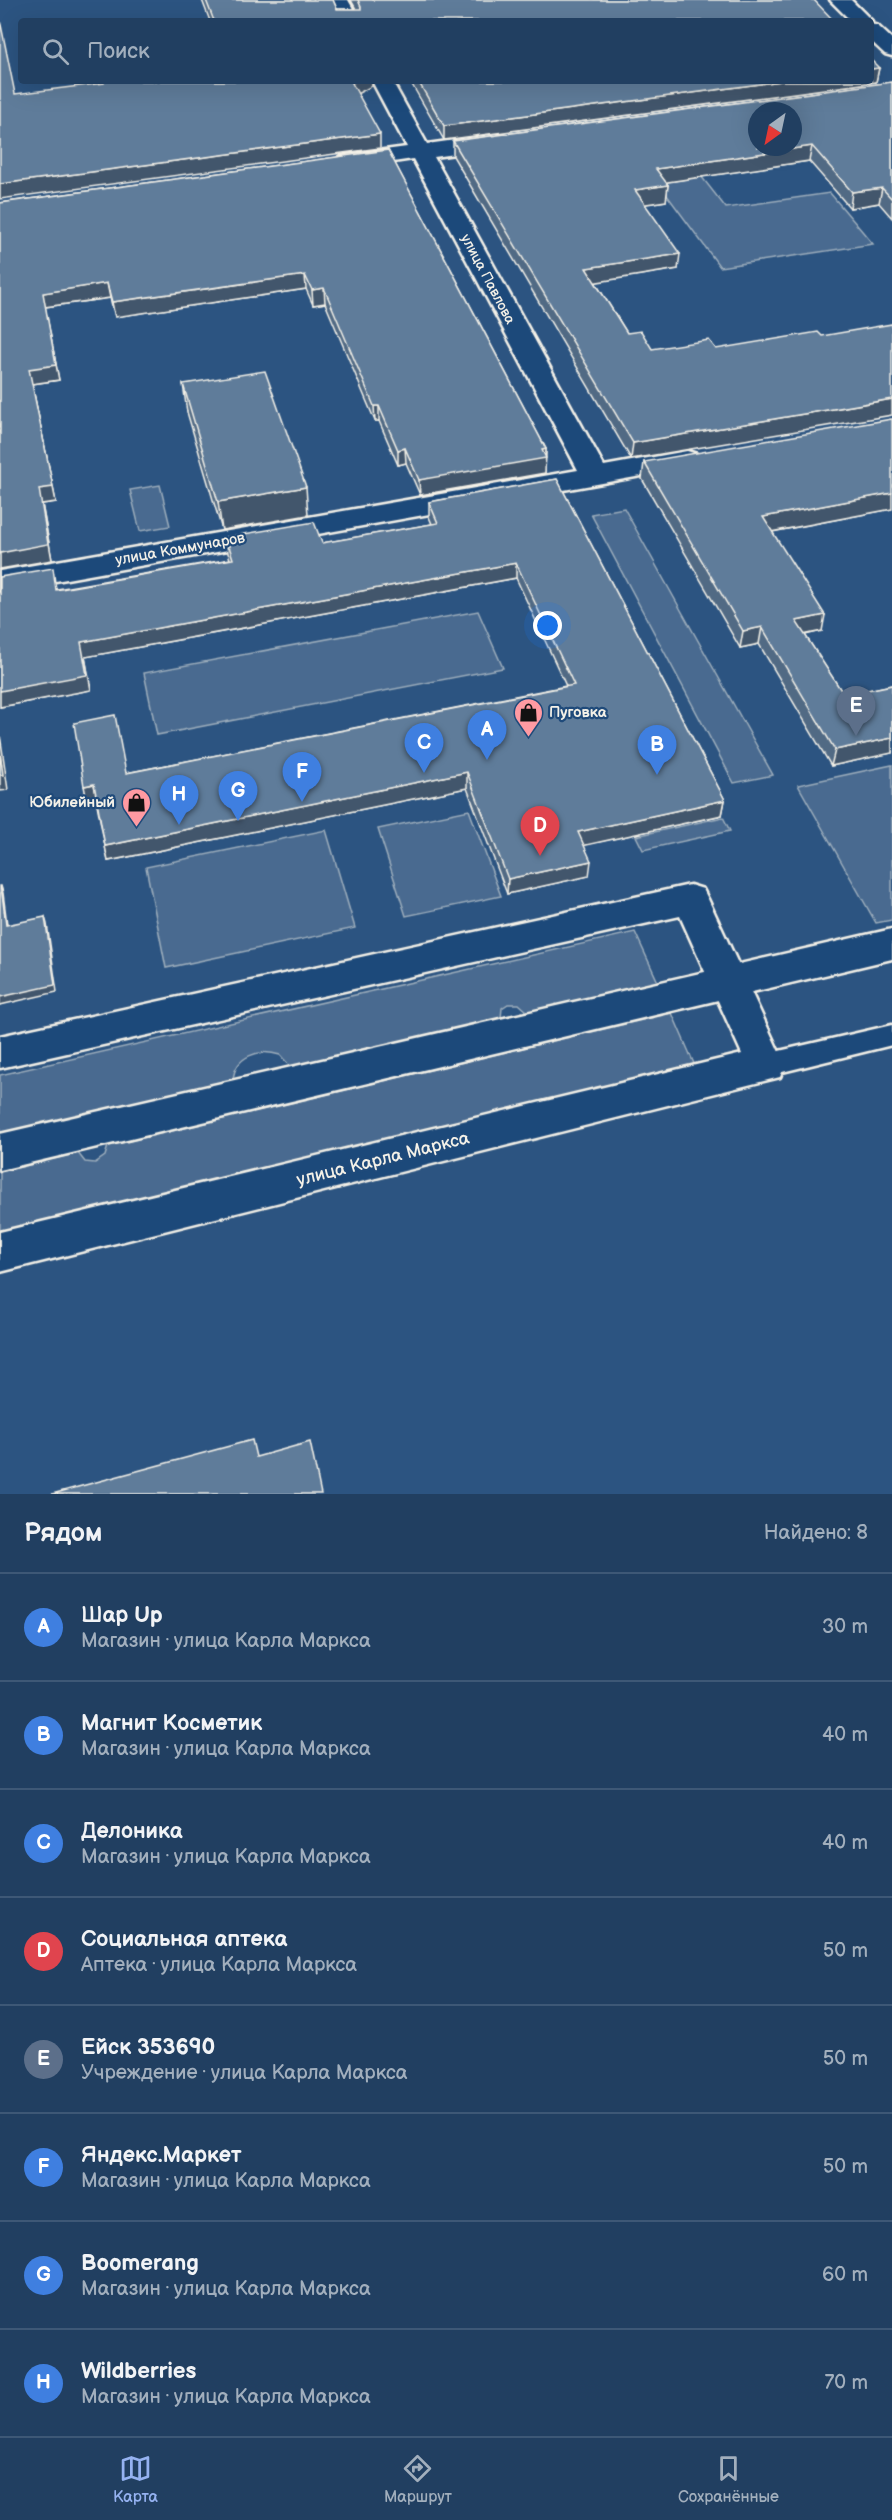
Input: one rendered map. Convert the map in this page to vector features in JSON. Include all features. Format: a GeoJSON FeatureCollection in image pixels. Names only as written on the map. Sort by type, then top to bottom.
{"type":"FeatureCollection","features":[{"type":"Feature","properties":{"kind":"street"},"geometry":{"type":"LineString","coordinates":[[338,0],[348,18]]}},
{"type":"Feature","properties":{"kind":"street"},"geometry":{"type":"LineString","coordinates":[[840,0],[859,18]]}},
{"type":"Feature","properties":{"kind":"street"},"geometry":{"type":"LineString","coordinates":[[874,33],[892,50]]}},
{"type":"Feature","properties":{"kind":"street","name":"улица Павлова"},"geometry":{"type":"LineString","coordinates":[[384,84],[595,476]]}},
{"type":"Feature","properties":{"kind":"street"},"geometry":{"type":"LineString","coordinates":[[323,165],[525,138]]}},
{"type":"Feature","properties":{"kind":"street","name":"улица Коммунаров"},"geometry":{"type":"LineString","coordinates":[[0,581],[710,456]]}},
{"type":"Feature","properties":{"kind":"street"},"geometry":{"type":"LineString","coordinates":[[0,1052],[690,899],[766,1065]]}},
{"type":"Feature","properties":{"kind":"street"},"geometry":{"type":"LineString","coordinates":[[0,1152],[892,944]]}},
{"type":"Feature","properties":{"kind":"street","name":"улица Карла Маркса"},"geometry":{"type":"LineString","coordinates":[[0,1252],[766,1065]]}},
{"type":"Feature","properties":{"kind":"lane"},"geometry":{"type":"LineString","coordinates":[[766,1065],[892,1035]]}},
{"type":"Feature","properties":{"kind":"shaded area"},"geometry":{"type":"Polygon","coordinates":[[[669,135],[726,208],[830,193],[873,244],[720,267],[627,141],[669,135]]]}},
{"type":"Feature","properties":{"kind":"shaded area"},"geometry":{"type":"Polygon","coordinates":[[[160,485],[170,526],[140,531],[130,490],[160,485]]]}},
{"type":"Feature","properties":{"kind":"shaded area"},"geometry":{"type":"Polygon","coordinates":[[[624,508],[773,775],[734,783],[591,514],[624,508]]]}},
{"type":"Feature","properties":{"kind":"shaded area"},"geometry":{"type":"Polygon","coordinates":[[[478,611],[503,668],[157,735],[144,673],[478,611]]]}},
{"type":"Feature","properties":{"kind":"shaded area"},"geometry":{"type":"Polygon","coordinates":[[[892,765],[892,920],[876,923],[798,785],[892,765]]]}},
{"type":"Feature","properties":{"kind":"shaded area"},"geometry":{"type":"Polygon","coordinates":[[[469,810],[501,896],[406,916],[378,829],[469,810]]]}},
{"type":"Feature","properties":{"kind":"shaded area"},"geometry":{"type":"Polygon","coordinates":[[[723,817],[730,831],[643,850],[636,836],[723,817]]]}},
{"type":"Feature","properties":{"kind":"shaded area"},"geometry":{"type":"Polygon","coordinates":[[[326,830],[355,928],[166,968],[146,867],[326,830]]]}},
{"type":"Feature","properties":{"kind":"shaded area"},"geometry":{"type":"Polygon","coordinates":[[[635,932],[658,982],[528,1012],[519,1004],[508,1004],[502,1008],[501,1018],[291,1067],[280,1055],[256,1054],[249,1056],[238,1065],[233,1080],[0,1134],[0,1075],[635,932]]]}},
{"type":"Feature","properties":{"kind":"shaded area"},"geometry":{"type":"Polygon","coordinates":[[[672,1013],[695,1066],[0,1234],[0,1172],[78,1153],[85,1162],[95,1163],[105,1156],[108,1146],[672,1013]]]}},
{"type":"Feature","properties":{"kind":"building"},"geometry":{"type":"Polygon","coordinates":[[[206,0],[333,0],[337,9],[361,9],[358,0],[814,0],[831,18],[213,18],[206,0]]]}},
{"type":"Feature","properties":{"kind":"building"},"geometry":{"type":"Polygon","coordinates":[[[0,20],[15,94],[96,84],[353,84],[380,134],[0,184],[0,20]]]}},
{"type":"Feature","properties":{"kind":"building"},"geometry":{"type":"Polygon","coordinates":[[[892,82],[892,199],[882,188],[852,192],[812,146],[802,147],[802,102],[748,102],[748,155],[656,169],[668,185],[635,190],[680,254],[586,268],[627,333],[641,331],[652,349],[709,340],[716,349],[818,332],[822,336],[892,324],[892,399],[633,443],[453,141],[892,82]]]}},
{"type":"Feature","properties":{"kind":"building"},"geometry":{"type":"Polygon","coordinates":[[[420,84],[759,84],[444,126],[420,84]]]}},
{"type":"Feature","properties":{"kind":"building"},"geometry":{"type":"Polygon","coordinates":[[[388,150],[546,449],[542,450],[546,458],[419,480],[405,448],[398,450],[379,406],[374,406],[324,288],[312,290],[305,275],[112,302],[107,283],[43,293],[56,365],[29,369],[53,487],[39,489],[48,544],[0,553],[0,203],[388,150]]]}},
{"type":"Feature","properties":{"kind":"building"},"geometry":{"type":"Polygon","coordinates":[[[265,371],[306,487],[218,502],[183,384],[265,371]]]}},
{"type":"Feature","properties":{"kind":"building"},"geometry":{"type":"Polygon","coordinates":[[[892,419],[892,493],[763,517],[825,615],[796,621],[844,695],[892,685],[892,738],[835,750],[762,627],[743,631],[644,462],[892,419]]]}},
{"type":"Feature","properties":{"kind":"building"},"geometry":{"type":"Polygon","coordinates":[[[557,479],[725,800],[578,832],[591,861],[508,879],[467,772],[105,846],[94,784],[84,786],[74,723],[115,715],[126,773],[574,685],[516,563],[81,642],[87,675],[0,691],[0,577],[53,568],[56,590],[233,559],[226,537],[314,522],[322,543],[438,523],[429,502],[557,479]]]}},
{"type":"Feature","properties":{"kind":"building"},"geometry":{"type":"Polygon","coordinates":[[[0,751],[3,775],[0,775],[0,751]]]}},
{"type":"Feature","properties":{"kind":"building"},"geometry":{"type":"Polygon","coordinates":[[[0,886],[6,925],[45,917],[55,985],[0,997],[0,886]]]}},
{"type":"Feature","properties":{"kind":"building"},"geometry":{"type":"Polygon","coordinates":[[[252,1440],[256,1457],[310,1442],[321,1494],[52,1494],[252,1440]]]}},
{"type":"Feature","properties":{"kind":"place","name":"Ейск 353690"},"geometry":{"type":"Point","coordinates":[856,736]}},
{"type":"Feature","properties":{"kind":"place","name":"Пуговка"},"geometry":{"type":"Point","coordinates":[528,738]}},
{"type":"Feature","properties":{"kind":"place","name":"Шар Up"},"geometry":{"type":"Point","coordinates":[487,760]}},
{"type":"Feature","properties":{"kind":"place","name":"Делоника"},"geometry":{"type":"Point","coordinates":[424,773]}},
{"type":"Feature","properties":{"kind":"place","name":"Магнит Косметик"},"geometry":{"type":"Point","coordinates":[657,775]}},
{"type":"Feature","properties":{"kind":"place","name":"Яндекс.Маркет"},"geometry":{"type":"Point","coordinates":[302,802]}},
{"type":"Feature","properties":{"kind":"place","name":"Boomerang"},"geometry":{"type":"Point","coordinates":[238,821]}},
{"type":"Feature","properties":{"kind":"place","name":"Wildberries"},"geometry":{"type":"Point","coordinates":[179,825]}},
{"type":"Feature","properties":{"kind":"place","name":"Юбилейный"},"geometry":{"type":"Point","coordinates":[136,828]}},
{"type":"Feature","properties":{"kind":"place","name":"Социальная аптека"},"geometry":{"type":"Point","coordinates":[540,856]}}]}
